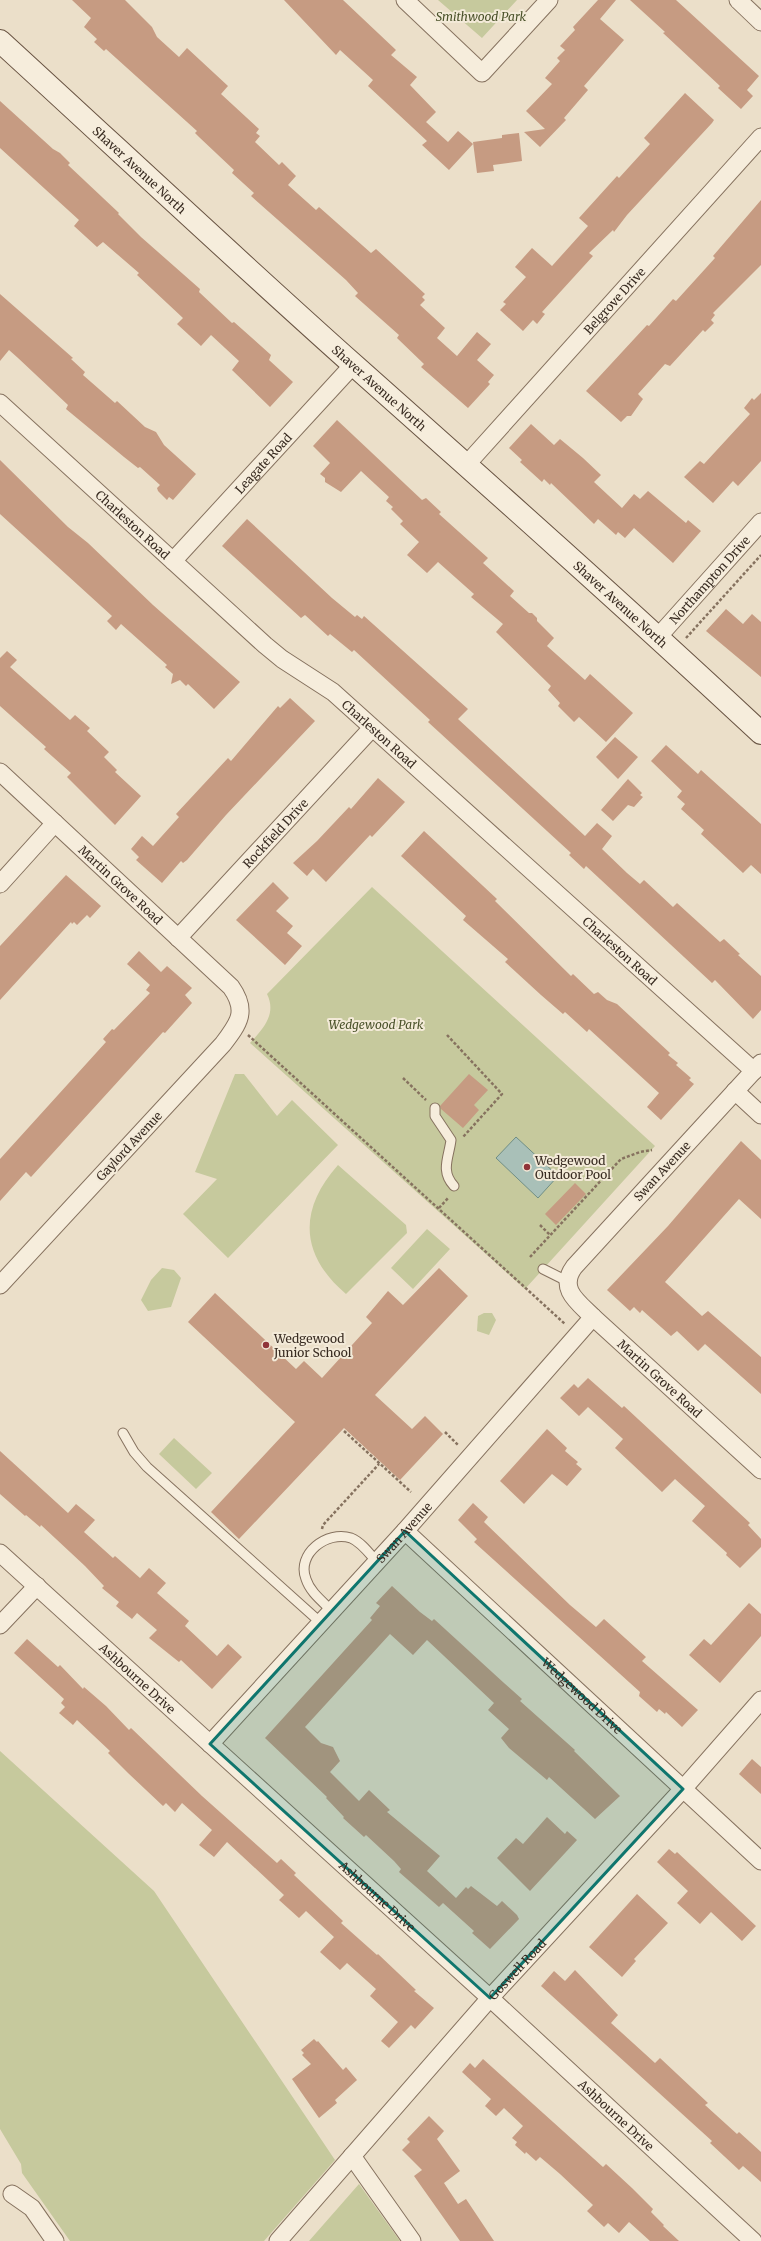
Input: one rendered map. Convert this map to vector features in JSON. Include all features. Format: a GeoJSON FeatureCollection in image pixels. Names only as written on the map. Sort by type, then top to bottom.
{"type":"FeatureCollection","features":[{"type":"Feature","properties":{"kind":"street"},"geometry":{"type":"LineString","coordinates":[[405,0],[482,73],[549,0]]}},
{"type":"Feature","properties":{"kind":"street"},"geometry":{"type":"LineString","coordinates":[[738,0],[761,22]]}},
{"type":"Feature","properties":{"kind":"street","name":"Shaver Avenue North"},"geometry":{"type":"LineString","coordinates":[[0,42],[353,364],[467,464],[658,637],[761,733]]}},
{"type":"Feature","properties":{"kind":"street","name":"Belgrove Drive"},"geometry":{"type":"LineString","coordinates":[[467,464],[761,137]]}},
{"type":"Feature","properties":{"kind":"street","name":"Leagate Road"},"geometry":{"type":"LineString","coordinates":[[173,561],[353,364]]}},
{"type":"Feature","properties":{"kind":"street","name":"Charleston Road"},"geometry":{"type":"LineString","coordinates":[[0,403],[282,659],[333,692],[757,1067]]}},
{"type":"Feature","properties":{"kind":"street","name":"Northampton Drive"},"geometry":{"type":"LineString","coordinates":[[658,637],[761,522]]}},
{"type":"Feature","properties":{"kind":"street","name":"Rockfield Drive"},"geometry":{"type":"LineString","coordinates":[[178,938],[372,728]]}},
{"type":"Feature","properties":{"kind":"street","name":"Martin Grove Road"},"geometry":{"type":"LineString","coordinates":[[0,772],[231,987],[238,999],[240,1016],[237,1025]]}},
{"type":"Feature","properties":{"kind":"street"},"geometry":{"type":"LineString","coordinates":[[0,884],[55,823]]}},
{"type":"Feature","properties":{"kind":"street","name":"Gaylord Avenue"},"geometry":{"type":"LineString","coordinates":[[0,1285],[223,1044],[237,1025]]}},
{"type":"Feature","properties":{"kind":"street","name":"Swan Avenue"},"geometry":{"type":"LineString","coordinates":[[567,1281],[568,1275],[574,1267],[757,1067]]}},
{"type":"Feature","properties":{"kind":"street"},"geometry":{"type":"LineString","coordinates":[[735,1091],[761,1115]]}},
{"type":"Feature","properties":{"kind":"street","name":"Martin Grove Road"},"geometry":{"type":"LineString","coordinates":[[567,1281],[574,1297],[593,1317],[761,1470]]}},
{"type":"Feature","properties":{"kind":"street","name":"Swan Avenue"},"geometry":{"type":"LineString","coordinates":[[210,1744],[405,1531],[593,1317]]}},
{"type":"Feature","properties":{"kind":"street","name":"Wedgewood Drive"},"geometry":{"type":"LineString","coordinates":[[405,1531],[761,1861]]}},
{"type":"Feature","properties":{"kind":"street","name":"Ashbourne Drive"},"geometry":{"type":"LineString","coordinates":[[0,1553],[490,1998],[753,2241]]}},
{"type":"Feature","properties":{"kind":"street"},"geometry":{"type":"LineString","coordinates":[[0,1625],[37,1586]]}},
{"type":"Feature","properties":{"kind":"street","name":"Goswell Road"},"geometry":{"type":"LineString","coordinates":[[278,2241],[490,1998],[683,1789],[761,1700]]}},
{"type":"Feature","properties":{"kind":"street"},"geometry":{"type":"LineString","coordinates":[[352,2156],[412,2241]]}},
{"type":"Feature","properties":{"kind":"street"},"geometry":{"type":"LineString","coordinates":[[12,2194],[32,2208],[55,2241]]}},
{"type":"Feature","properties":{"kind":"lane"},"geometry":{"type":"LineString","coordinates":[[435,1108],[435,1116],[451,1140],[445,1165],[447,1176],[453,1190]]}},
{"type":"Feature","properties":{"kind":"lane"},"geometry":{"type":"LineString","coordinates":[[543,1270],[567,1281]]}},
{"type":"Feature","properties":{"kind":"lane"},"geometry":{"type":"LineString","coordinates":[[123,1433],[134,1452],[147,1466],[326,1616]]}},
{"type":"Feature","properties":{"kind":"lane"},"geometry":{"type":"LineString","coordinates":[[326,1616],[305,1577],[306,1558],[311,1550],[320,1542],[333,1537],[352,1539],[376,1561]]}},
{"type":"Feature","properties":{"kind":"path"},"geometry":{"type":"LineString","coordinates":[[682,642],[761,555]]}},
{"type":"Feature","properties":{"kind":"path"},"geometry":{"type":"LineString","coordinates":[[237,1025],[577,1335]]}},
{"type":"Feature","properties":{"kind":"path"},"geometry":{"type":"LineString","coordinates":[[447,1035],[502,1094],[462,1137]]}},
{"type":"Feature","properties":{"kind":"path"},"geometry":{"type":"LineString","coordinates":[[530,1257],[621,1159],[640,1152],[652,1150]]}},
{"type":"Feature","properties":{"kind":"path"},"geometry":{"type":"LineString","coordinates":[[439,1208],[453,1190]]}},
{"type":"Feature","properties":{"kind":"path"},"geometry":{"type":"LineString","coordinates":[[540,1225],[550,1235]]}},
{"type":"Feature","properties":{"kind":"path"},"geometry":{"type":"LineString","coordinates":[[344,1431],[411,1492]]}},
{"type":"Feature","properties":{"kind":"path"},"geometry":{"type":"LineString","coordinates":[[320,1542],[323,1525],[379,1464]]}},
{"type":"Feature","properties":{"kind":"highlighted area"},"geometry":{"type":"Polygon","coordinates":[[[405,1531],[683,1789],[490,1998],[210,1744],[405,1531]]]}},
{"type":"Feature","properties":{"kind":"green space","name":"Smithwood Park"},"geometry":{"type":"Polygon","coordinates":[[[438,0],[517,0],[482,38],[438,0]]]}},
{"type":"Feature","properties":{"kind":"green space","name":"Wedgewood Park"},"geometry":{"type":"Polygon","coordinates":[[[372,887],[655,1146],[525,1289],[250,1043],[264,1027],[267,1021],[270,1001],[267,994],[372,887]]]}},
{"type":"Feature","properties":{"kind":"green space"},"geometry":{"type":"Polygon","coordinates":[[[235,1074],[244,1074],[277,1116],[292,1100],[338,1145],[228,1258],[183,1214],[217,1179],[195,1172],[235,1074]]]}},
{"type":"Feature","properties":{"kind":"green space"},"geometry":{"type":"Polygon","coordinates":[[[338,1165],[406,1225],[407,1233],[346,1294],[331,1279],[320,1264],[313,1248],[310,1232],[311,1215],[316,1199],[325,1182],[338,1165]]]}},
{"type":"Feature","properties":{"kind":"green space"},"geometry":{"type":"Polygon","coordinates":[[[427,1229],[450,1249],[413,1289],[391,1268],[427,1229]]]}},
{"type":"Feature","properties":{"kind":"green space"},"geometry":{"type":"Polygon","coordinates":[[[162,1268],[174,1270],[181,1278],[171,1307],[148,1311],[141,1300],[151,1280],[162,1268]]]}},
{"type":"Feature","properties":{"kind":"green space"},"geometry":{"type":"Polygon","coordinates":[[[484,1313],[492,1313],[496,1320],[489,1335],[477,1331],[478,1316],[484,1313]]]}},
{"type":"Feature","properties":{"kind":"green space"},"geometry":{"type":"Polygon","coordinates":[[[174,1438],[212,1473],[196,1489],[159,1454],[174,1438]]]}},
{"type":"Feature","properties":{"kind":"green space"},"geometry":{"type":"Polygon","coordinates":[[[0,1751],[154,1891],[335,2160],[264,2241],[70,2241],[22,2173],[21,2164],[0,2129],[0,1751]]]}},
{"type":"Feature","properties":{"kind":"green space"},"geometry":{"type":"Polygon","coordinates":[[[359,2184],[400,2241],[309,2241],[359,2184]]]}},
{"type":"Feature","properties":{"kind":"water","name":"Wedgewood Outdoor Pool"},"geometry":{"type":"Polygon","coordinates":[[[516,1137],[558,1176],[538,1198],[496,1158],[516,1137]]]}},
{"type":"Feature","properties":{"kind":"building"},"geometry":{"type":"Polygon","coordinates":[[[72,0],[125,0],[152,27],[157,37],[179,57],[187,48],[228,86],[221,94],[259,129],[256,133],[260,136],[255,142],[279,165],[282,162],[296,176],[288,185],[316,210],[319,207],[371,253],[376,249],[425,294],[422,297],[425,300],[420,305],[445,328],[437,338],[457,356],[477,332],[491,344],[477,360],[494,375],[488,382],[490,384],[468,408],[421,367],[424,364],[397,338],[399,335],[355,296],[358,293],[346,280],[251,196],[254,193],[232,173],[234,170],[195,133],[197,131],[106,49],[104,51],[94,42],[97,39],[84,27],[91,18],[72,0]]]}},
{"type":"Feature","properties":{"kind":"building"},"geometry":{"type":"Polygon","coordinates":[[[284,0],[343,0],[396,50],[391,55],[417,77],[410,85],[436,112],[426,122],[448,142],[458,131],[473,144],[449,170],[422,145],[427,141],[368,86],[373,80],[340,50],[336,55],[284,0]]]}},
{"type":"Feature","properties":{"kind":"building"},"geometry":{"type":"Polygon","coordinates":[[[598,0],[616,0],[600,19],[624,40],[584,86],[588,90],[564,118],[566,120],[540,147],[524,132],[545,129],[526,111],[552,84],[545,78],[560,61],[557,58],[565,50],[560,46],[575,30],[573,27],[598,0]]]}},
{"type":"Feature","properties":{"kind":"building"},"geometry":{"type":"Polygon","coordinates":[[[630,0],[676,0],[759,76],[747,90],[753,96],[741,109],[718,88],[720,86],[630,0]]]}},
{"type":"Feature","properties":{"kind":"building"},"geometry":{"type":"Polygon","coordinates":[[[685,93],[714,120],[712,123],[627,215],[614,232],[613,230],[589,253],[593,256],[542,312],[545,314],[537,324],[533,320],[523,331],[500,310],[506,304],[503,302],[526,277],[515,267],[532,248],[552,266],[588,226],[579,218],[617,176],[619,178],[650,144],[644,138],[685,93]]]}},
{"type":"Feature","properties":{"kind":"building"},"geometry":{"type":"Polygon","coordinates":[[[0,101],[53,149],[60,153],[70,163],[68,165],[119,213],[118,214],[141,237],[200,289],[199,292],[232,323],[234,322],[271,355],[269,360],[293,382],[270,407],[232,370],[239,361],[211,335],[201,346],[177,324],[183,318],[137,275],[139,273],[103,242],[97,247],[74,226],[79,220],[0,148],[0,101]]]}},
{"type":"Feature","properties":{"kind":"building"},"geometry":{"type":"Polygon","coordinates":[[[519,133],[522,161],[493,165],[494,171],[477,173],[473,142],[502,138],[502,135],[519,133]]]}},
{"type":"Feature","properties":{"kind":"building"},"geometry":{"type":"Polygon","coordinates":[[[761,200],[761,265],[713,313],[715,315],[711,320],[714,323],[705,332],[703,330],[670,366],[665,364],[638,394],[643,399],[631,416],[627,416],[621,422],[586,391],[673,299],[676,301],[715,258],[713,256],[761,200]]]}},
{"type":"Feature","properties":{"kind":"building"},"geometry":{"type":"Polygon","coordinates":[[[0,294],[73,358],[71,359],[85,372],[83,375],[115,403],[117,401],[145,427],[156,432],[164,445],[196,474],[173,500],[169,497],[167,500],[158,491],[157,488],[160,485],[140,467],[138,468],[66,409],[68,405],[9,350],[0,361],[0,294]]]}},
{"type":"Feature","properties":{"kind":"building"},"geometry":{"type":"Polygon","coordinates":[[[761,393],[761,461],[738,486],[733,481],[713,503],[684,477],[700,461],[704,464],[750,414],[744,408],[752,398],[754,400],[761,393]]]}},
{"type":"Feature","properties":{"kind":"building"},"geometry":{"type":"Polygon","coordinates":[[[337,420],[422,500],[426,498],[441,512],[439,514],[488,558],[483,563],[514,591],[510,596],[529,613],[532,613],[537,618],[537,621],[554,638],[547,646],[585,680],[590,674],[633,713],[606,742],[579,717],[574,722],[558,706],[560,703],[548,690],[551,686],[496,632],[503,624],[471,597],[474,594],[438,562],[427,573],[407,555],[419,542],[400,524],[403,521],[391,509],[393,507],[386,501],[389,497],[361,471],[341,492],[325,482],[325,478],[320,474],[330,463],[313,446],[337,420]]]}},
{"type":"Feature","properties":{"kind":"building"},"geometry":{"type":"Polygon","coordinates":[[[531,424],[554,445],[560,439],[583,458],[601,475],[594,482],[622,508],[634,494],[640,499],[648,491],[686,523],[688,520],[701,531],[673,563],[634,528],[625,538],[618,532],[616,535],[598,519],[594,524],[551,483],[550,485],[544,479],[542,482],[520,462],[522,460],[509,448],[531,424]]]}},
{"type":"Feature","properties":{"kind":"building"},"geometry":{"type":"Polygon","coordinates":[[[0,460],[68,527],[88,543],[153,605],[240,682],[214,709],[188,684],[186,686],[180,680],[171,684],[173,674],[165,667],[167,665],[121,624],[116,630],[107,621],[112,616],[0,514],[0,460]]]}},
{"type":"Feature","properties":{"kind":"building"},"geometry":{"type":"Polygon","coordinates":[[[247,519],[332,598],[355,617],[357,615],[362,619],[364,616],[468,709],[458,719],[585,836],[597,823],[612,836],[602,849],[627,873],[640,884],[644,880],[673,907],[677,903],[720,942],[724,939],[740,954],[738,955],[761,976],[761,1010],[753,1019],[715,980],[712,983],[586,866],[584,869],[569,855],[571,853],[428,722],[430,720],[354,650],[352,652],[330,634],[328,636],[305,615],[301,618],[222,546],[247,519]]]}},
{"type":"Feature","properties":{"kind":"building"},"geometry":{"type":"Polygon","coordinates":[[[726,609],[743,624],[752,614],[761,622],[761,677],[706,631],[726,609]]]}},
{"type":"Feature","properties":{"kind":"building"},"geometry":{"type":"Polygon","coordinates":[[[7,651],[17,660],[10,667],[70,720],[75,715],[90,728],[87,731],[109,752],[104,757],[117,770],[115,772],[141,796],[115,825],[67,777],[71,773],[44,749],[46,747],[0,706],[0,658],[7,651]]]}},
{"type":"Feature","properties":{"kind":"building"},"geometry":{"type":"Polygon","coordinates":[[[290,698],[315,721],[226,815],[187,860],[183,863],[181,861],[162,883],[136,860],[139,857],[131,849],[142,836],[153,846],[179,817],[176,814],[228,758],[231,761],[278,706],[280,708],[290,698]]]}},
{"type":"Feature","properties":{"kind":"building"},"geometry":{"type":"Polygon","coordinates":[[[615,737],[638,757],[618,779],[596,757],[615,737]]]}},
{"type":"Feature","properties":{"kind":"building"},"geometry":{"type":"Polygon","coordinates":[[[666,745],[698,774],[701,770],[761,824],[761,874],[751,865],[743,873],[701,834],[704,830],[681,809],[685,804],[677,797],[682,791],[651,761],[666,745]]]}},
{"type":"Feature","properties":{"kind":"building"},"geometry":{"type":"Polygon","coordinates":[[[378,778],[405,802],[372,837],[370,835],[326,882],[313,869],[307,876],[293,863],[317,841],[349,807],[351,809],[378,778]]]}},
{"type":"Feature","properties":{"kind":"building"},"geometry":{"type":"Polygon","coordinates":[[[628,779],[642,793],[640,795],[643,797],[634,807],[628,805],[613,821],[601,810],[628,779]]]}},
{"type":"Feature","properties":{"kind":"building"},"geometry":{"type":"Polygon","coordinates":[[[424,831],[497,899],[495,901],[571,976],[573,974],[594,994],[598,992],[607,1000],[617,1004],[670,1053],[668,1055],[678,1063],[676,1065],[691,1078],[689,1080],[694,1084],[661,1120],[647,1107],[659,1093],[589,1029],[587,1032],[565,1012],[563,1014],[505,962],[508,959],[463,920],[466,916],[401,856],[424,831]]]}},
{"type":"Feature","properties":{"kind":"building"},"geometry":{"type":"Polygon","coordinates":[[[66,875],[101,906],[90,918],[87,915],[77,925],[74,922],[72,924],[71,922],[0,1000],[0,946],[66,875]]]}},
{"type":"Feature","properties":{"kind":"building"},"geometry":{"type":"Polygon","coordinates":[[[273,882],[289,898],[276,911],[293,926],[287,933],[302,946],[285,965],[236,920],[273,882]]]}},
{"type":"Feature","properties":{"kind":"building"},"geometry":{"type":"Polygon","coordinates":[[[139,951],[161,972],[167,966],[192,988],[185,995],[192,1003],[165,1033],[163,1032],[31,1177],[26,1172],[0,1201],[0,1159],[106,1042],[103,1039],[112,1029],[114,1030],[150,993],[146,990],[150,985],[127,964],[139,951]]]}},
{"type":"Feature","properties":{"kind":"building"},"geometry":{"type":"Polygon","coordinates":[[[469,1074],[488,1090],[474,1105],[479,1110],[463,1128],[441,1109],[440,1106],[469,1074]]]}},
{"type":"Feature","properties":{"kind":"building"},"geometry":{"type":"Polygon","coordinates":[[[741,1141],[761,1160],[761,1219],[739,1199],[665,1282],[702,1316],[708,1311],[761,1357],[761,1394],[705,1344],[698,1351],[677,1331],[671,1336],[642,1310],[640,1313],[634,1307],[630,1311],[607,1290],[668,1226],[741,1141]]]}},
{"type":"Feature","properties":{"kind":"building"},"geometry":{"type":"Polygon","coordinates":[[[575,1183],[586,1194],[556,1225],[545,1214],[575,1183]]]}},
{"type":"Feature","properties":{"kind":"building"},"geometry":{"type":"Polygon","coordinates":[[[439,1268],[468,1296],[375,1395],[412,1429],[425,1416],[443,1434],[400,1480],[344,1428],[239,1539],[211,1512],[295,1422],[188,1322],[215,1293],[296,1369],[304,1361],[322,1378],[372,1323],[366,1317],[388,1291],[403,1305],[439,1268]]]}},
{"type":"Feature","properties":{"kind":"building"},"geometry":{"type":"Polygon","coordinates":[[[588,1378],[622,1408],[624,1406],[750,1523],[748,1525],[761,1539],[761,1547],[740,1568],[726,1555],[727,1553],[692,1521],[705,1506],[675,1479],[662,1492],[615,1448],[623,1439],[588,1407],[579,1416],[560,1398],[574,1384],[578,1388],[588,1378]]]}},
{"type":"Feature","properties":{"kind":"building"},"geometry":{"type":"Polygon","coordinates":[[[547,1429],[567,1448],[565,1451],[578,1462],[576,1464],[582,1469],[567,1486],[552,1474],[524,1504],[500,1481],[547,1429]]]}},
{"type":"Feature","properties":{"kind":"building"},"geometry":{"type":"Polygon","coordinates":[[[0,1451],[68,1513],[76,1504],[95,1520],[84,1532],[113,1558],[115,1556],[140,1578],[149,1568],[166,1583],[157,1593],[189,1621],[185,1626],[217,1656],[228,1644],[242,1657],[212,1689],[181,1660],[179,1662],[149,1638],[157,1630],[137,1613],[132,1619],[116,1606],[119,1602],[102,1588],[104,1586],[85,1566],[41,1525],[40,1527],[26,1515],[25,1516],[0,1494],[0,1451]]]}},
{"type":"Feature","properties":{"kind":"building"},"geometry":{"type":"Polygon","coordinates":[[[473,1503],[488,1517],[484,1522],[570,1605],[596,1627],[604,1619],[646,1657],[642,1661],[698,1710],[682,1727],[666,1712],[665,1714],[659,1709],[657,1712],[639,1696],[640,1692],[474,1542],[477,1539],[458,1520],[473,1503]]]}},
{"type":"Feature","properties":{"kind":"building"},"geometry":{"type":"Polygon","coordinates":[[[392,1586],[420,1612],[432,1621],[434,1619],[522,1699],[520,1701],[575,1750],[574,1751],[620,1796],[595,1819],[549,1777],[547,1780],[509,1748],[501,1738],[509,1729],[488,1710],[494,1703],[427,1640],[413,1655],[390,1634],[305,1727],[321,1743],[333,1747],[340,1761],[330,1772],[359,1801],[369,1790],[390,1810],[387,1812],[440,1856],[427,1871],[456,1898],[466,1887],[468,1889],[471,1886],[497,1906],[502,1901],[517,1915],[519,1919],[490,1949],[472,1933],[474,1931],[443,1903],[439,1907],[399,1872],[401,1869],[394,1861],[366,1835],[364,1837],[343,1818],[344,1817],[326,1798],[327,1797],[265,1738],[372,1620],[370,1618],[380,1606],[376,1603],[392,1586]]]}},
{"type":"Feature","properties":{"kind":"building"},"geometry":{"type":"Polygon","coordinates":[[[749,1603],[761,1614],[761,1636],[720,1683],[689,1655],[704,1639],[711,1645],[749,1603]]]}},
{"type":"Feature","properties":{"kind":"building"},"geometry":{"type":"Polygon","coordinates":[[[27,1639],[58,1667],[60,1665],[83,1689],[84,1687],[106,1706],[129,1730],[131,1728],[202,1796],[277,1863],[281,1859],[296,1873],[294,1875],[343,1921],[341,1923],[377,1955],[378,1954],[416,1990],[414,1991],[434,2008],[415,2029],[411,2025],[389,2048],[381,2041],[398,2022],[370,1996],[376,1989],[347,1963],[340,1970],[320,1952],[334,1937],[306,1911],[299,1918],[279,1900],[284,1895],[227,1842],[214,1857],[199,1845],[212,1830],[182,1803],[175,1812],[166,1803],[163,1806],[108,1753],[110,1751],[77,1720],[73,1725],[59,1713],[65,1707],[61,1703],[64,1699],[14,1653],[27,1639]]]}},
{"type":"Feature","properties":{"kind":"building"},"geometry":{"type":"Polygon","coordinates":[[[752,1759],[761,1767],[761,1794],[739,1774],[752,1759]]]}},
{"type":"Feature","properties":{"kind":"building"},"geometry":{"type":"Polygon","coordinates":[[[547,1817],[565,1834],[567,1831],[577,1840],[530,1891],[497,1858],[516,1838],[523,1844],[547,1817]]]}},
{"type":"Feature","properties":{"kind":"building"},"geometry":{"type":"Polygon","coordinates":[[[669,1849],[675,1854],[677,1852],[756,1926],[742,1941],[711,1912],[700,1924],[677,1903],[688,1891],[657,1862],[669,1849]]]}},
{"type":"Feature","properties":{"kind":"building"},"geometry":{"type":"Polygon","coordinates":[[[637,1894],[668,1923],[634,1959],[636,1961],[622,1977],[589,1947],[637,1894]]]}},
{"type":"Feature","properties":{"kind":"building"},"geometry":{"type":"Polygon","coordinates":[[[575,1970],[618,2015],[611,2023],[655,2063],[660,2058],[708,2103],[705,2105],[737,2134],[739,2132],[761,2152],[761,2182],[743,2166],[739,2170],[710,2143],[712,2141],[541,1986],[554,1971],[565,1981],[575,1970]]]}},
{"type":"Feature","properties":{"kind":"building"},"geometry":{"type":"Polygon","coordinates":[[[314,2039],[317,2042],[318,2041],[343,2070],[346,2067],[357,2080],[335,2100],[337,2103],[319,2118],[292,2079],[311,2064],[302,2055],[304,2053],[301,2050],[314,2039]]]}},
{"type":"Feature","properties":{"kind":"building"},"geometry":{"type":"Polygon","coordinates":[[[483,2059],[603,2167],[606,2164],[632,2188],[653,2209],[651,2212],[664,2225],[663,2226],[679,2241],[650,2241],[629,2222],[619,2233],[608,2223],[604,2227],[587,2211],[593,2205],[560,2174],[540,2157],[536,2161],[515,2145],[517,2142],[512,2138],[523,2126],[504,2108],[496,2116],[485,2106],[491,2099],[462,2072],[470,2063],[475,2068],[483,2059]]]}},
{"type":"Feature","properties":{"kind":"building"},"geometry":{"type":"Polygon","coordinates":[[[429,2116],[444,2131],[437,2139],[460,2171],[444,2183],[458,2204],[466,2199],[494,2241],[460,2241],[414,2176],[422,2170],[402,2150],[410,2142],[407,2139],[429,2116]]]}},
{"type":"Feature","properties":{"kind":"place","name":"Wedgewood Outdoor Pool"},"geometry":{"type":"Point","coordinates":[527,1167]}},
{"type":"Feature","properties":{"kind":"place","name":"Wedgewood Junior School"},"geometry":{"type":"Point","coordinates":[266,1345]}}]}
